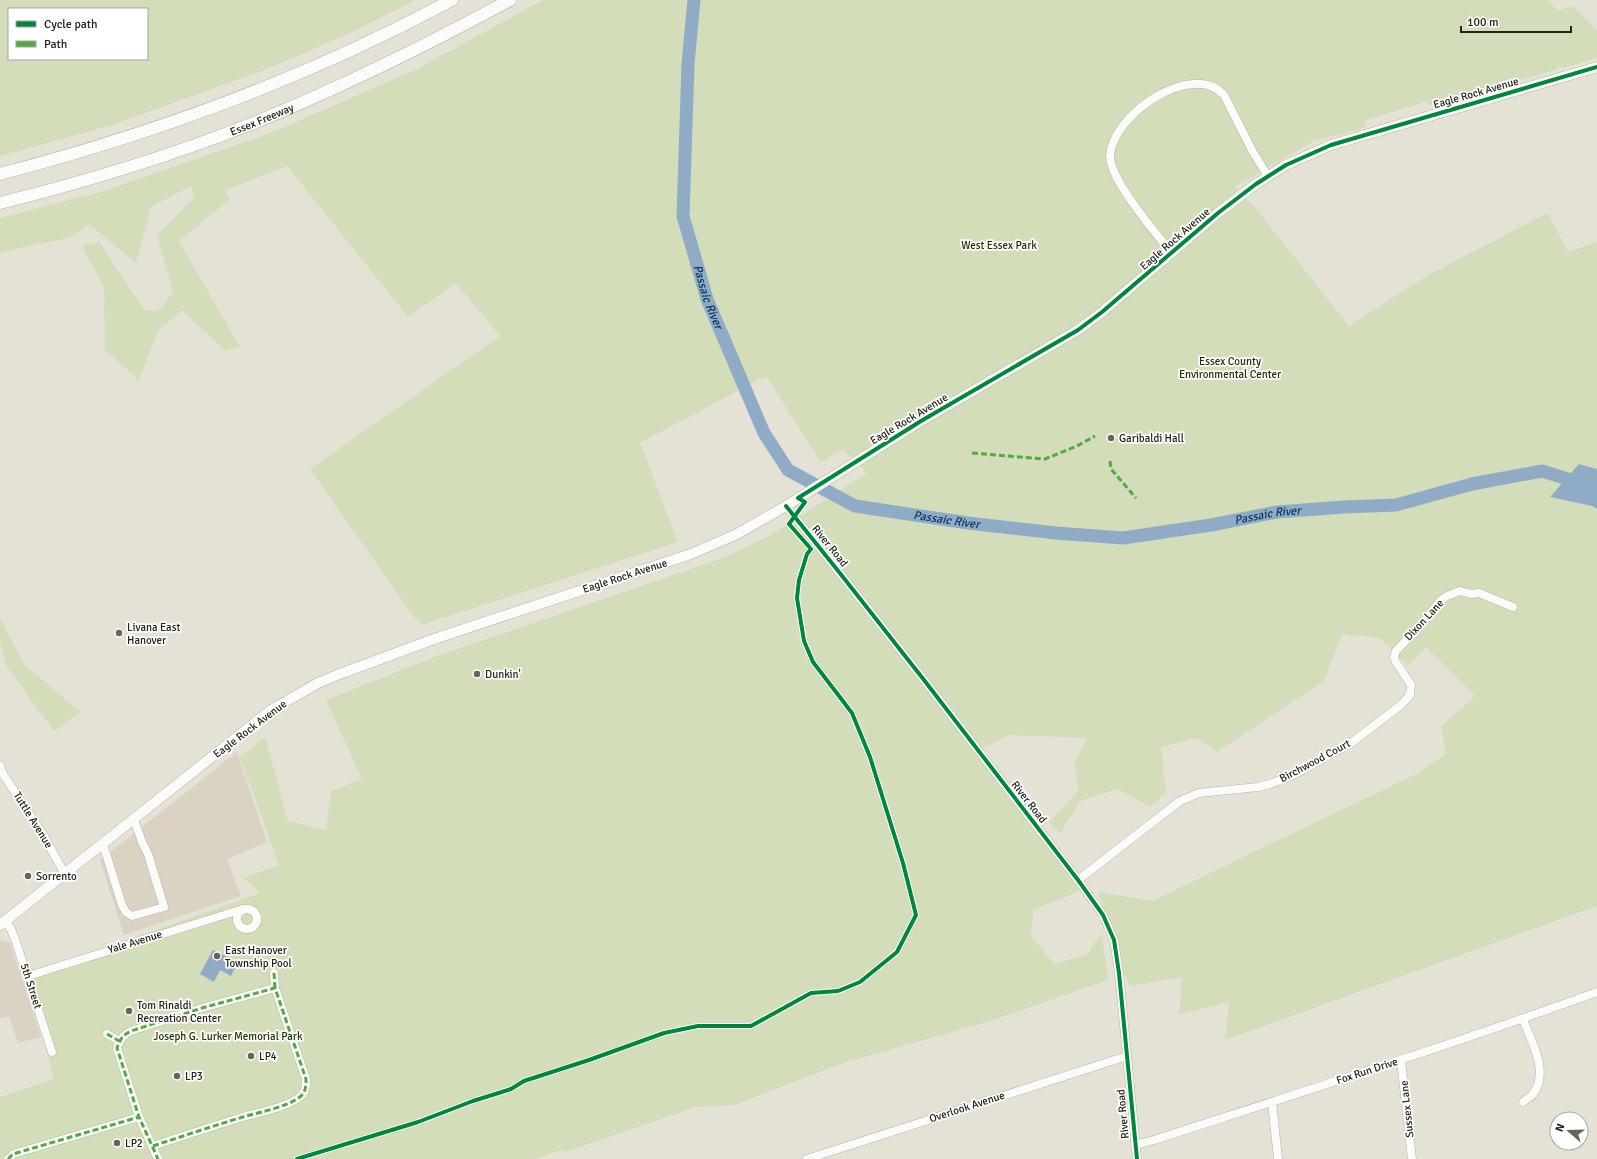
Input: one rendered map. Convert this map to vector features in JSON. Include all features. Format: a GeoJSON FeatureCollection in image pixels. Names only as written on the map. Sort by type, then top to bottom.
{"type":"FeatureCollection","features":[{"type":"Feature","properties":{"kind":"highway"},"geometry":{"type":"LineString","coordinates":[[0,174],[105,144],[186,118],[248,95],[351,50],[452,0]]}},
{"type":"Feature","properties":{"kind":"highway","name":"Essex Freeway"},"geometry":{"type":"LineString","coordinates":[[0,203],[151,160],[250,124],[375,70],[510,0]]}},
{"type":"Feature","properties":{"kind":"main road","name":"Eagle Rock Avenue"},"geometry":{"type":"LineString","coordinates":[[3,923],[271,710],[318,683],[437,638],[691,554],[737,534],[777,512],[921,421],[1078,330],[1102,312],[1218,213],[1268,176],[1303,157],[1331,145],[1597,67]]}},
{"type":"Feature","properties":{"kind":"street"},"geometry":{"type":"LineString","coordinates":[[1172,253],[1124,189],[1112,166],[1110,157],[1118,133],[1142,105],[1159,94],[1178,86],[1199,84],[1212,86],[1219,89],[1224,95],[1253,152],[1268,176]]}},
{"type":"Feature","properties":{"kind":"street","name":"River Road"},"geometry":{"type":"LineString","coordinates":[[786,506],[844,578],[1078,880],[1103,915],[1114,940],[1119,973],[1137,1159]]}},
{"type":"Feature","properties":{"kind":"street","name":"Dixon Lane"},"geometry":{"type":"LineString","coordinates":[[1401,705],[1410,694],[1411,685],[1396,662],[1394,657],[1396,650],[1422,625],[1441,600],[1451,594],[1465,591],[1471,594],[1479,593],[1513,607]]}},
{"type":"Feature","properties":{"kind":"street","name":"Birchwood Court"},"geometry":{"type":"LineString","coordinates":[[1078,880],[1180,802],[1189,797],[1209,792],[1258,787],[1284,779],[1351,743],[1401,705]]}},
{"type":"Feature","properties":{"kind":"street","name":"Tuttle Avenue"},"geometry":{"type":"LineString","coordinates":[[0,766],[3,780],[42,833],[65,874]]}},
{"type":"Feature","properties":{"kind":"street"},"geometry":{"type":"LineString","coordinates":[[103,844],[122,905],[126,912],[132,916],[164,906],[148,854],[134,820]]}},
{"type":"Feature","properties":{"kind":"street","name":"Yale Avenue"},"geometry":{"type":"LineString","coordinates":[[28,976],[243,909]]}},
{"type":"Feature","properties":{"kind":"street","name":"5th Street"},"geometry":{"type":"LineString","coordinates":[[3,923],[11,929],[28,976],[52,1052]]}},
{"type":"Feature","properties":{"kind":"street"},"geometry":{"type":"LineString","coordinates":[[153,1146],[280,1105],[297,1099],[303,1094],[306,1086],[306,1079],[276,988],[274,973]]}},
{"type":"Feature","properties":{"kind":"street"},"geometry":{"type":"LineString","coordinates":[[158,1159],[139,1117],[118,1048],[119,1041],[124,1035],[131,1031],[202,1008],[276,988]]}},
{"type":"Feature","properties":{"kind":"street","name":"Fox Run Drive"},"geometry":{"type":"LineString","coordinates":[[1135,1144],[1154,1140],[1402,1060],[1597,992]]}},
{"type":"Feature","properties":{"kind":"street"},"geometry":{"type":"LineString","coordinates":[[1523,1019],[1540,1066],[1535,1090],[1532,1095],[1523,1102]]}},
{"type":"Feature","properties":{"kind":"street"},"geometry":{"type":"LineString","coordinates":[[107,1034],[119,1041]]}},
{"type":"Feature","properties":{"kind":"street","name":"Overlook Avenue"},"geometry":{"type":"LineString","coordinates":[[807,1159],[1127,1056]]}},
{"type":"Feature","properties":{"kind":"street","name":"Sussex Lane"},"geometry":{"type":"LineString","coordinates":[[1402,1060],[1412,1159]]}},
{"type":"Feature","properties":{"kind":"street"},"geometry":{"type":"LineString","coordinates":[[1272,1102],[1278,1159]]}},
{"type":"Feature","properties":{"kind":"street"},"geometry":{"type":"LineString","coordinates":[[8,1159],[13,1154],[139,1117]]}},
{"type":"Feature","properties":{"kind":"shaded area"},"geometry":{"type":"Polygon","coordinates":[[[237,752],[267,842],[227,859],[241,896],[124,935],[100,860],[237,752]]]}},
{"type":"Feature","properties":{"kind":"shaded area"},"geometry":{"type":"Polygon","coordinates":[[[4,940],[10,943],[41,1037],[18,1043],[9,1016],[0,1018],[0,941],[4,940]]]}},
{"type":"Feature","properties":{"kind":"green space"},"geometry":{"type":"Polygon","coordinates":[[[0,0],[415,0],[359,29],[270,68],[109,126],[0,156],[0,0]]]}},
{"type":"Feature","properties":{"kind":"green space"},"geometry":{"type":"Polygon","coordinates":[[[543,0],[1549,0],[1557,11],[1573,6],[1597,31],[1597,58],[1564,68],[1557,66],[1559,69],[1429,105],[1427,101],[1364,121],[1365,128],[1314,141],[1235,187],[1258,211],[1349,326],[1428,275],[1548,213],[1568,252],[1597,242],[1597,469],[1579,464],[1550,497],[1592,506],[1597,509],[1597,906],[1225,1040],[1229,1002],[1179,1015],[1182,977],[1131,986],[1123,972],[1119,973],[1109,925],[1098,892],[1152,901],[1416,774],[1446,754],[1441,727],[1475,696],[1426,647],[1408,666],[1380,638],[1342,634],[1324,681],[1217,752],[1197,738],[1161,747],[1166,792],[1151,807],[1117,789],[1080,801],[1060,833],[1049,822],[1079,790],[1074,762],[1088,738],[1008,735],[980,750],[1087,888],[1033,910],[1031,936],[1054,964],[1088,954],[1096,940],[1102,934],[1108,980],[984,1023],[843,1063],[734,1105],[696,1107],[565,1152],[561,1150],[535,1159],[0,1159],[0,1097],[54,1079],[28,976],[260,893],[243,878],[279,865],[240,757],[265,737],[288,821],[326,830],[331,791],[362,779],[326,700],[434,657],[723,558],[771,535],[867,473],[843,449],[821,462],[766,376],[640,443],[678,542],[443,618],[442,617],[423,625],[414,617],[310,469],[500,336],[456,283],[408,317],[287,166],[225,190],[229,200],[179,241],[240,347],[226,351],[182,310],[158,331],[139,380],[105,350],[104,287],[82,246],[99,242],[144,310],[158,311],[173,292],[157,235],[195,196],[191,186],[151,207],[136,263],[89,224],[69,238],[0,252],[0,218],[101,192],[271,133],[417,69],[543,0]]]}},
{"type":"Feature","properties":{"kind":"green space"},"geometry":{"type":"Polygon","coordinates":[[[0,618],[24,664],[80,712],[54,731],[7,667],[0,641],[0,618]]]}},
{"type":"Feature","properties":{"kind":"water"},"geometry":{"type":"Polygon","coordinates":[[[1579,464],[1597,469],[1597,509],[1592,506],[1550,497],[1579,464]]]}},
{"type":"Feature","properties":{"kind":"water"},"geometry":{"type":"Polygon","coordinates":[[[213,950],[238,962],[231,976],[220,970],[214,982],[200,974],[213,950]]]}},
{"type":"Feature","properties":{"kind":"waterway","name":"Passaic River"},"geometry":{"type":"LineString","coordinates":[[694,0],[688,64],[683,216],[707,299],[764,433],[788,470],[855,506],[968,523],[1056,533],[1123,538],[1211,525],[1277,512],[1396,505],[1472,484],[1542,471],[1597,488]]}},
{"type":"Feature","properties":{"kind":"marked path"},"geometry":{"type":"LineString","coordinates":[[972,453],[1045,459],[1077,446],[1095,436]]}},
{"type":"Feature","properties":{"kind":"marked path"},"geometry":{"type":"LineString","coordinates":[[1110,461],[1111,469],[1136,498]]}},
{"type":"Feature","properties":{"kind":"marked path"},"geometry":{"type":"LineString","coordinates":[[274,973],[275,988]]}},
{"type":"Feature","properties":{"kind":"marked path"},"geometry":{"type":"LineString","coordinates":[[153,1146],[232,1120],[274,1109],[295,1100],[303,1094],[306,1079],[275,988],[202,1008],[131,1031],[121,1040],[117,1048],[139,1117],[158,1159]]}},
{"type":"Feature","properties":{"kind":"marked path"},"geometry":{"type":"LineString","coordinates":[[107,1034],[119,1041]]}},
{"type":"Feature","properties":{"kind":"marked path"},"geometry":{"type":"LineString","coordinates":[[8,1159],[13,1154],[139,1117]]}},
{"type":"Feature","properties":{"kind":"cycle path"},"geometry":{"type":"LineString","coordinates":[[297,1159],[418,1122],[473,1101],[511,1089],[524,1081],[589,1060],[664,1033],[698,1026],[751,1026],[811,993],[838,991],[860,982],[897,952],[916,915],[903,863],[870,757],[852,713],[813,662],[804,641],[797,598],[799,580],[807,554],[811,549],[789,524],[805,502],[798,498],[921,421],[1078,330],[1102,312],[1218,213],[1256,184],[1286,165],[1331,145],[1597,67]]}},
{"type":"Feature","properties":{"kind":"cycle path"},"geometry":{"type":"LineString","coordinates":[[786,506],[924,680],[1078,880],[1103,915],[1114,940],[1119,973],[1137,1159]]}},
{"type":"Feature","properties":{"kind":"place","name":"Garibaldi Hall"},"geometry":{"type":"Point","coordinates":[1111,438]}},
{"type":"Feature","properties":{"kind":"place","name":"Livana East Hanover"},"geometry":{"type":"Point","coordinates":[119,633]}},
{"type":"Feature","properties":{"kind":"place","name":"Dunkin'"},"geometry":{"type":"Point","coordinates":[477,674]}},
{"type":"Feature","properties":{"kind":"place","name":"Sorrento"},"geometry":{"type":"Point","coordinates":[28,876]}},
{"type":"Feature","properties":{"kind":"place","name":"East Hanover Township Pool"},"geometry":{"type":"Point","coordinates":[217,956]}},
{"type":"Feature","properties":{"kind":"place","name":"Tom Rinaldi Recreation Center"},"geometry":{"type":"Point","coordinates":[129,1011]}},
{"type":"Feature","properties":{"kind":"place","name":"LP4"},"geometry":{"type":"Point","coordinates":[251,1056]}},
{"type":"Feature","properties":{"kind":"place","name":"LP3"},"geometry":{"type":"Point","coordinates":[177,1076]}},
{"type":"Feature","properties":{"kind":"place","name":"LP2"},"geometry":{"type":"Point","coordinates":[117,1143]}},
{"type":"Feature","properties":{"kind":"park label","name":"West Essex Park"},"geometry":{"type":"Point","coordinates":[999,245]}},
{"type":"Feature","properties":{"kind":"park label","name":"Essex County Environmental Center"},"geometry":{"type":"Point","coordinates":[1230,367]}},
{"type":"Feature","properties":{"kind":"park label","name":"Joseph G. Lurker Memorial Park"},"geometry":{"type":"Point","coordinates":[228,1036]}}]}
